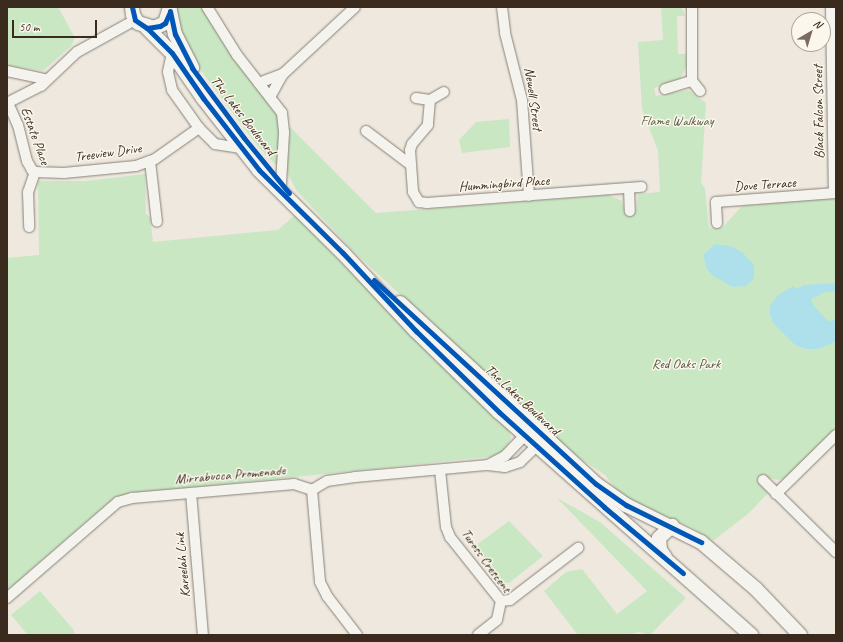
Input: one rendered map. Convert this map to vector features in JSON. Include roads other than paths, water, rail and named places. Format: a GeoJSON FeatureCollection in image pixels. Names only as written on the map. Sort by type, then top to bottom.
{"type":"FeatureCollection","features":[{"type":"Feature","properties":{"kind":"street","name":"The Lakes Boulevard"},"geometry":{"type":"LineString","coordinates":[[206,7],[284,118],[281,184]]}},
{"type":"Feature","properties":{"kind":"street"},"geometry":{"type":"LineString","coordinates":[[270,97],[283,74],[355,7]]}},
{"type":"Feature","properties":{"kind":"street","name":"Newell Street"},"geometry":{"type":"LineString","coordinates":[[502,7],[505,33],[522,100],[529,196]]}},
{"type":"Feature","properties":{"kind":"street"},"geometry":{"type":"LineString","coordinates":[[692,7],[692,80],[700,91]]}},
{"type":"Feature","properties":{"kind":"street","name":"Black Falcon Street"},"geometry":{"type":"LineString","coordinates":[[831,7],[835,193]]}},
{"type":"Feature","properties":{"kind":"street","name":"The Lakes Boulevard"},"geometry":{"type":"LineString","coordinates":[[170,9],[175,34],[192,68],[281,184],[315,225]]}},
{"type":"Feature","properties":{"kind":"street"},"geometry":{"type":"LineString","coordinates":[[147,28],[154,28],[165,23],[170,9]]}},
{"type":"Feature","properties":{"kind":"street","name":"The Lakes Boulevard"},"geometry":{"type":"LineString","coordinates":[[134,13],[172,53],[241,148],[280,192],[343,253],[428,328],[529,432],[608,494],[687,533],[719,555],[779,611],[800,635]]}},
{"type":"Feature","properties":{"kind":"street"},"geometry":{"type":"LineString","coordinates":[[7,103],[41,86],[77,52],[134,13]]}},
{"type":"Feature","properties":{"kind":"street","name":"The Lakes Boulevard"},"geometry":{"type":"LineString","coordinates":[[172,53],[168,72],[172,90],[198,128],[215,144],[241,148]]}},
{"type":"Feature","properties":{"kind":"street"},"geometry":{"type":"LineString","coordinates":[[7,71],[46,80]]}},
{"type":"Feature","properties":{"kind":"street"},"geometry":{"type":"LineString","coordinates":[[259,83],[283,74]]}},
{"type":"Feature","properties":{"kind":"street"},"geometry":{"type":"LineString","coordinates":[[665,89],[692,80]]}},
{"type":"Feature","properties":{"kind":"street"},"geometry":{"type":"LineString","coordinates":[[416,98],[430,100],[444,92]]}},
{"type":"Feature","properties":{"kind":"street","name":"Hummingbird Place"},"geometry":{"type":"LineString","coordinates":[[430,100],[428,125],[412,144],[410,165],[415,197],[422,203],[641,187]]}},
{"type":"Feature","properties":{"kind":"street","name":"Estate Place"},"geometry":{"type":"LineString","coordinates":[[7,103],[18,125],[27,160],[32,170],[36,172],[28,192],[29,227]]}},
{"type":"Feature","properties":{"kind":"street","name":"Treeview Drive"},"geometry":{"type":"LineString","coordinates":[[36,172],[64,173],[136,166],[150,161],[198,128]]}},
{"type":"Feature","properties":{"kind":"street"},"geometry":{"type":"LineString","coordinates":[[366,131],[410,165]]}},
{"type":"Feature","properties":{"kind":"street"},"geometry":{"type":"LineString","coordinates":[[150,161],[157,222]]}},
{"type":"Feature","properties":{"kind":"street"},"geometry":{"type":"LineString","coordinates":[[629,188],[630,212]]}},
{"type":"Feature","properties":{"kind":"street","name":"Dove Terrace"},"geometry":{"type":"LineString","coordinates":[[717,223],[716,202],[835,193]]}},
{"type":"Feature","properties":{"kind":"street"},"geometry":{"type":"LineString","coordinates":[[488,465],[506,456],[529,432]]}},
{"type":"Feature","properties":{"kind":"street"},"geometry":{"type":"LineString","coordinates":[[776,494],[836,435]]}},
{"type":"Feature","properties":{"kind":"street","name":"The Lakes Boulevard"},"geometry":{"type":"LineString","coordinates":[[541,442],[666,559],[751,635]]}},
{"type":"Feature","properties":{"kind":"street"},"geometry":{"type":"LineString","coordinates":[[357,635],[327,596],[320,582],[312,490],[327,480],[488,465],[512,465],[541,442]]}},
{"type":"Feature","properties":{"kind":"street","name":"Tuross Crescent"},"geometry":{"type":"LineString","coordinates":[[440,470],[446,527],[450,537],[501,601],[497,620],[478,635]]}},
{"type":"Feature","properties":{"kind":"street"},"geometry":{"type":"LineString","coordinates":[[763,480],[836,552]]}},
{"type":"Feature","properties":{"kind":"street","name":"Mirrabucca Promenade"},"geometry":{"type":"LineString","coordinates":[[7,598],[118,502],[132,498],[294,484],[312,490]]}},
{"type":"Feature","properties":{"kind":"street","name":"Kareelah Link"},"geometry":{"type":"LineString","coordinates":[[190,493],[203,635]]}},
{"type":"Feature","properties":{"kind":"street"},"geometry":{"type":"LineString","coordinates":[[666,559],[660,550],[659,538],[672,526]]}},
{"type":"Feature","properties":{"kind":"street"},"geometry":{"type":"LineString","coordinates":[[501,601],[510,600],[578,548]]}},
{"type":"Feature","properties":{"kind":"water"},"geometry":{"type":"Polygon","coordinates":[[[715,244],[731,246],[743,253],[754,265],[754,278],[746,286],[733,287],[713,276],[707,269],[703,255],[715,244]]]}},
{"type":"Feature","properties":{"kind":"water"},"geometry":{"type":"Polygon","coordinates":[[[836,283],[836,291],[825,292],[811,299],[814,306],[828,321],[836,320],[836,342],[817,349],[806,349],[795,345],[774,324],[770,316],[770,306],[778,295],[793,286],[797,289],[804,285],[836,283]]]}},
{"type":"Feature","properties":{"kind":"park label","name":"Flame Walkway"},"geometry":{"type":"Point","coordinates":[677,121]}},
{"type":"Feature","properties":{"kind":"park label","name":"Red Oaks Park"},"geometry":{"type":"Point","coordinates":[686,364]}}]}
